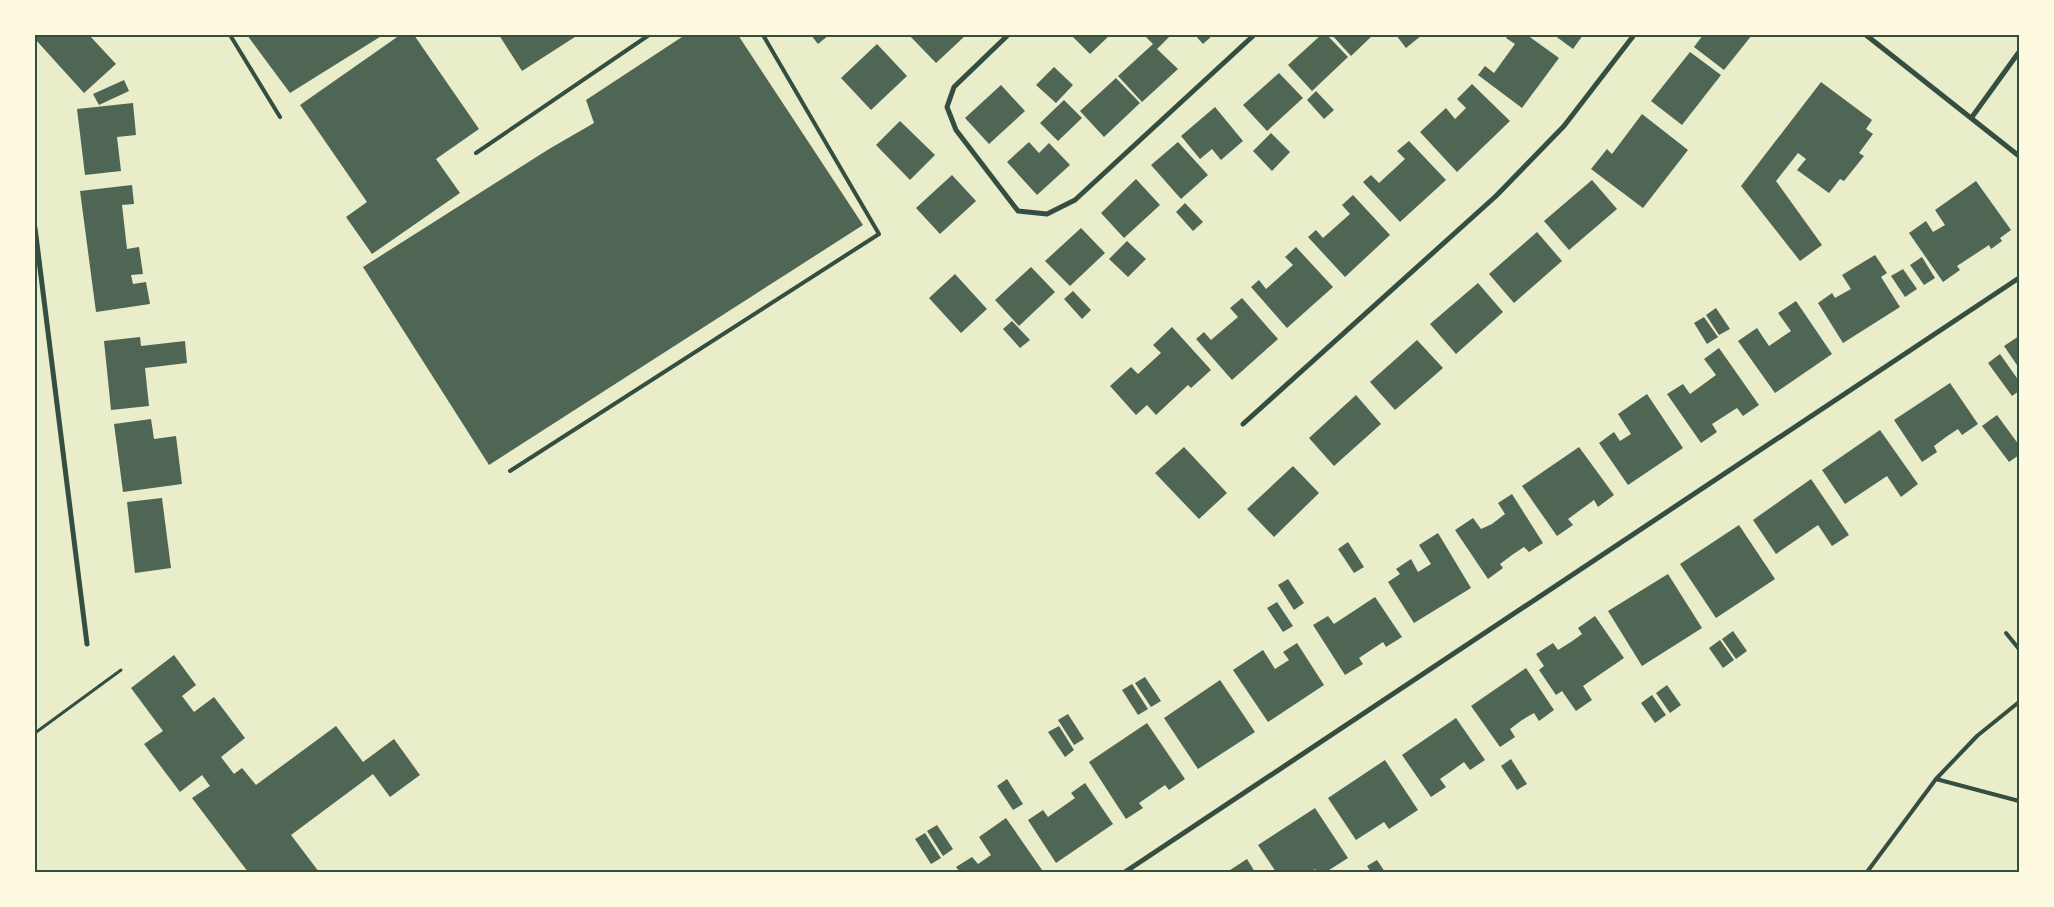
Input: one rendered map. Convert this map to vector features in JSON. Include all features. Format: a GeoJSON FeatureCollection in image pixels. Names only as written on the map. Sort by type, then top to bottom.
{"type":"FeatureCollection","features":[{"type":"Feature","properties":{"kind":"street"},"geometry":{"type":"LineString","coordinates":[[1008,35],[954,86],[947,107],[956,130],[1018,211],[1047,214],[1075,200],[1254,35]]}},
{"type":"Feature","properties":{"kind":"street"},"geometry":{"type":"LineString","coordinates":[[1243,424],[1496,196],[1564,126],[1634,35]]}},
{"type":"Feature","properties":{"kind":"street"},"geometry":{"type":"LineString","coordinates":[[1866,35],[2019,156]]}},
{"type":"Feature","properties":{"kind":"street"},"geometry":{"type":"LineString","coordinates":[[1972,117],[2019,52]]}},
{"type":"Feature","properties":{"kind":"street"},"geometry":{"type":"LineString","coordinates":[[35,228],[87,644]]}},
{"type":"Feature","properties":{"kind":"street"},"geometry":{"type":"LineString","coordinates":[[1125,872],[2019,278]]}},
{"type":"Feature","properties":{"kind":"lane"},"geometry":{"type":"LineString","coordinates":[[230,35],[280,117]]}},
{"type":"Feature","properties":{"kind":"lane"},"geometry":{"type":"LineString","coordinates":[[476,153],[650,35]]}},
{"type":"Feature","properties":{"kind":"lane"},"geometry":{"type":"LineString","coordinates":[[510,471],[880,234],[763,35]]}},
{"type":"Feature","properties":{"kind":"lane"},"geometry":{"type":"LineString","coordinates":[[2006,632],[2019,649]]}},
{"type":"Feature","properties":{"kind":"lane"},"geometry":{"type":"LineString","coordinates":[[1867,872],[1936,779],[1977,736],[2019,702]]}},
{"type":"Feature","properties":{"kind":"lane"},"geometry":{"type":"LineString","coordinates":[[1936,779],[2019,801]]}},
{"type":"Feature","properties":{"kind":"path"},"geometry":{"type":"LineString","coordinates":[[35,733],[121,670]]}},
{"type":"Feature","properties":{"kind":"building"},"geometry":{"type":"Polygon","coordinates":[[[38,35],[89,35],[116,64],[84,93],[35,39],[38,35]]]}},
{"type":"Feature","properties":{"kind":"building"},"geometry":{"type":"Polygon","coordinates":[[[247,35],[383,35],[290,93],[247,35]]]}},
{"type":"Feature","properties":{"kind":"building"},"geometry":{"type":"Polygon","coordinates":[[[400,35],[414,35],[479,129],[436,159],[460,193],[372,254],[346,217],[367,202],[300,105],[400,35]]]}},
{"type":"Feature","properties":{"kind":"building"},"geometry":{"type":"Polygon","coordinates":[[[499,35],[578,35],[522,71],[499,35]]]}},
{"type":"Feature","properties":{"kind":"building"},"geometry":{"type":"Polygon","coordinates":[[[685,35],[738,35],[863,225],[489,465],[363,267],[549,149],[594,123],[586,100],[685,35]]]}},
{"type":"Feature","properties":{"kind":"building"},"geometry":{"type":"Polygon","coordinates":[[[811,35],[829,35],[818,44],[811,35]]]}},
{"type":"Feature","properties":{"kind":"building"},"geometry":{"type":"Polygon","coordinates":[[[909,35],[966,35],[936,63],[909,35]]]}},
{"type":"Feature","properties":{"kind":"building"},"geometry":{"type":"Polygon","coordinates":[[[1071,35],[1110,35],[1090,54],[1071,35]]]}},
{"type":"Feature","properties":{"kind":"building"},"geometry":{"type":"Polygon","coordinates":[[[1144,35],[1171,35],[1157,49],[1178,69],[1142,102],[1118,76],[1153,44],[1144,35]]]}},
{"type":"Feature","properties":{"kind":"building"},"geometry":{"type":"Polygon","coordinates":[[[1195,35],[1213,35],[1203,44],[1195,35]]]}},
{"type":"Feature","properties":{"kind":"building"},"geometry":{"type":"Polygon","coordinates":[[[1321,35],[1327,35],[1348,57],[1312,91],[1288,65],[1321,35]]]}},
{"type":"Feature","properties":{"kind":"building"},"geometry":{"type":"Polygon","coordinates":[[[1332,35],[1373,35],[1351,56],[1332,35]]]}},
{"type":"Feature","properties":{"kind":"building"},"geometry":{"type":"Polygon","coordinates":[[[1396,35],[1422,35],[1406,48],[1396,35]]]}},
{"type":"Feature","properties":{"kind":"building"},"geometry":{"type":"Polygon","coordinates":[[[1508,35],[1527,35],[1559,58],[1522,108],[1478,75],[1485,66],[1494,73],[1515,44],[1506,38],[1508,35]]]}},
{"type":"Feature","properties":{"kind":"building"},"geometry":{"type":"Polygon","coordinates":[[[1554,35],[1583,35],[1573,49],[1554,35]]]}},
{"type":"Feature","properties":{"kind":"building"},"geometry":{"type":"Polygon","coordinates":[[[1703,35],[1752,35],[1724,70],[1694,47],[1703,35]]]}},
{"type":"Feature","properties":{"kind":"building"},"geometry":{"type":"Polygon","coordinates":[[[877,44],[907,76],[871,110],[841,78],[877,44]]]}},
{"type":"Feature","properties":{"kind":"building"},"geometry":{"type":"Polygon","coordinates":[[[1690,52],[1721,75],[1682,125],[1651,101],[1690,52]]]}},
{"type":"Feature","properties":{"kind":"building"},"geometry":{"type":"Polygon","coordinates":[[[1054,67],[1073,85],[1056,103],[1036,85],[1054,67]]]}},
{"type":"Feature","properties":{"kind":"building"},"geometry":{"type":"Polygon","coordinates":[[[1279,73],[1303,98],[1267,131],[1243,105],[1279,73]]]}},
{"type":"Feature","properties":{"kind":"building"},"geometry":{"type":"Polygon","coordinates":[[[1116,78],[1140,103],[1104,137],[1080,111],[1116,78]]]}},
{"type":"Feature","properties":{"kind":"building"},"geometry":{"type":"Polygon","coordinates":[[[124,80],[129,91],[99,105],[93,94],[124,80]]]}},
{"type":"Feature","properties":{"kind":"building"},"geometry":{"type":"Polygon","coordinates":[[[1821,82],[1872,120],[1866,129],[1873,134],[1859,153],[1864,156],[1844,181],[1840,179],[1829,193],[1797,170],[1806,159],[1798,153],[1776,181],[1822,245],[1800,261],[1741,186],[1821,82]]]}},
{"type":"Feature","properties":{"kind":"building"},"geometry":{"type":"Polygon","coordinates":[[[1472,84],[1510,121],[1457,172],[1420,132],[1446,108],[1455,119],[1466,108],[1457,99],[1472,84]]]}},
{"type":"Feature","properties":{"kind":"building"},"geometry":{"type":"Polygon","coordinates":[[[1001,85],[1025,111],[989,144],[965,118],[1001,85]]]}},
{"type":"Feature","properties":{"kind":"building"},"geometry":{"type":"Polygon","coordinates":[[[1316,91],[1334,110],[1324,119],[1307,100],[1316,91]]]}},
{"type":"Feature","properties":{"kind":"building"},"geometry":{"type":"Polygon","coordinates":[[[1064,100],[1082,118],[1058,141],[1040,123],[1064,100]]]}},
{"type":"Feature","properties":{"kind":"building"},"geometry":{"type":"Polygon","coordinates":[[[133,103],[136,135],[117,137],[121,171],[85,175],[77,109],[133,103]]]}},
{"type":"Feature","properties":{"kind":"building"},"geometry":{"type":"Polygon","coordinates":[[[1215,107],[1243,141],[1221,160],[1212,149],[1200,159],[1181,136],[1215,107]]]}},
{"type":"Feature","properties":{"kind":"building"},"geometry":{"type":"Polygon","coordinates":[[[1642,114],[1688,150],[1643,208],[1591,169],[1607,149],[1612,154],[1642,114]]]}},
{"type":"Feature","properties":{"kind":"building"},"geometry":{"type":"Polygon","coordinates":[[[900,121],[935,155],[910,180],[876,145],[900,121]]]}},
{"type":"Feature","properties":{"kind":"building"},"geometry":{"type":"Polygon","coordinates":[[[1271,133],[1290,152],[1272,171],[1253,151],[1271,133]]]}},
{"type":"Feature","properties":{"kind":"building"},"geometry":{"type":"Polygon","coordinates":[[[1409,141],[1446,180],[1400,222],[1363,182],[1371,175],[1379,183],[1405,159],[1397,151],[1409,141]]]}},
{"type":"Feature","properties":{"kind":"building"},"geometry":{"type":"Polygon","coordinates":[[[1029,142],[1039,153],[1049,143],[1070,165],[1037,195],[1007,162],[1029,142]]]}},
{"type":"Feature","properties":{"kind":"building"},"geometry":{"type":"Polygon","coordinates":[[[1178,142],[1208,175],[1181,199],[1151,165],[1178,142]]]}},
{"type":"Feature","properties":{"kind":"building"},"geometry":{"type":"Polygon","coordinates":[[[952,175],[976,201],[940,234],[916,208],[952,175]]]}},
{"type":"Feature","properties":{"kind":"building"},"geometry":{"type":"Polygon","coordinates":[[[1136,179],[1160,205],[1124,238],[1101,213],[1136,179]]]}},
{"type":"Feature","properties":{"kind":"building"},"geometry":{"type":"Polygon","coordinates":[[[1592,180],[1617,209],[1569,250],[1544,221],[1592,180]]]}},
{"type":"Feature","properties":{"kind":"building"},"geometry":{"type":"Polygon","coordinates":[[[1976,181],[2011,230],[2000,238],[2002,241],[1991,249],[1989,245],[1957,266],[1960,270],[1943,282],[1909,233],[1926,221],[1933,232],[1945,225],[1935,210],[1976,181]]]}},
{"type":"Feature","properties":{"kind":"building"},"geometry":{"type":"Polygon","coordinates":[[[132,185],[134,204],[122,205],[127,249],[139,247],[143,274],[131,275],[133,284],[146,282],[150,304],[96,312],[80,191],[132,185]]]}},
{"type":"Feature","properties":{"kind":"building"},"geometry":{"type":"Polygon","coordinates":[[[1353,195],[1390,235],[1345,277],[1308,237],[1316,230],[1323,238],[1350,214],[1342,205],[1353,195]]]}},
{"type":"Feature","properties":{"kind":"building"},"geometry":{"type":"Polygon","coordinates":[[[1185,203],[1203,222],[1193,231],[1176,212],[1185,203]]]}},
{"type":"Feature","properties":{"kind":"building"},"geometry":{"type":"Polygon","coordinates":[[[1081,228],[1105,253],[1070,286],[1045,261],[1081,228]]]}},
{"type":"Feature","properties":{"kind":"building"},"geometry":{"type":"Polygon","coordinates":[[[1537,232],[1562,261],[1514,303],[1489,274],[1537,232]]]}},
{"type":"Feature","properties":{"kind":"building"},"geometry":{"type":"Polygon","coordinates":[[[1127,241],[1146,259],[1128,277],[1109,259],[1127,241]]]}},
{"type":"Feature","properties":{"kind":"building"},"geometry":{"type":"Polygon","coordinates":[[[1296,247],[1333,287],[1287,328],[1251,287],[1259,280],[1266,289],[1293,265],[1285,257],[1296,247]]]}},
{"type":"Feature","properties":{"kind":"building"},"geometry":{"type":"Polygon","coordinates":[[[1875,255],[1887,273],[1881,277],[1900,307],[1843,343],[1818,303],[1832,293],[1835,298],[1851,289],[1842,275],[1875,255]]]}},
{"type":"Feature","properties":{"kind":"building"},"geometry":{"type":"Polygon","coordinates":[[[1922,257],[1935,278],[1924,285],[1910,265],[1922,257]]]}},
{"type":"Feature","properties":{"kind":"building"},"geometry":{"type":"Polygon","coordinates":[[[1031,267],[1055,292],[1019,326],[995,300],[1031,267]]]}},
{"type":"Feature","properties":{"kind":"building"},"geometry":{"type":"Polygon","coordinates":[[[1903,269],[1917,289],[1905,297],[1891,276],[1903,269]]]}},
{"type":"Feature","properties":{"kind":"building"},"geometry":{"type":"Polygon","coordinates":[[[955,274],[987,309],[961,333],[929,298],[955,274]]]}},
{"type":"Feature","properties":{"kind":"building"},"geometry":{"type":"Polygon","coordinates":[[[1478,283],[1503,312],[1456,354],[1430,324],[1478,283]]]}},
{"type":"Feature","properties":{"kind":"building"},"geometry":{"type":"Polygon","coordinates":[[[1073,291],[1091,310],[1082,319],[1064,299],[1073,291]]]}},
{"type":"Feature","properties":{"kind":"building"},"geometry":{"type":"Polygon","coordinates":[[[1242,298],[1278,339],[1232,380],[1196,339],[1204,332],[1211,340],[1238,317],[1230,308],[1242,298]]]}},
{"type":"Feature","properties":{"kind":"building"},"geometry":{"type":"Polygon","coordinates":[[[1796,301],[1832,354],[1775,393],[1738,341],[1757,328],[1769,346],[1791,331],[1778,313],[1796,301]]]}},
{"type":"Feature","properties":{"kind":"building"},"geometry":{"type":"Polygon","coordinates":[[[1716,308],[1730,329],[1719,335],[1706,315],[1716,308]]]}},
{"type":"Feature","properties":{"kind":"building"},"geometry":{"type":"Polygon","coordinates":[[[1704,317],[1718,337],[1707,344],[1694,323],[1704,317]]]}},
{"type":"Feature","properties":{"kind":"building"},"geometry":{"type":"Polygon","coordinates":[[[1012,321],[1030,340],[1020,348],[1003,329],[1012,321]]]}},
{"type":"Feature","properties":{"kind":"building"},"geometry":{"type":"Polygon","coordinates":[[[1172,327],[1211,370],[1191,388],[1188,385],[1156,415],[1147,405],[1136,415],[1110,386],[1131,367],[1138,374],[1161,353],[1153,345],[1172,327]]]}},
{"type":"Feature","properties":{"kind":"building"},"geometry":{"type":"Polygon","coordinates":[[[2019,336],[2019,368],[2004,346],[2019,336]]]}},
{"type":"Feature","properties":{"kind":"building"},"geometry":{"type":"Polygon","coordinates":[[[140,337],[141,346],[185,341],[187,363],[145,368],[149,406],[111,410],[104,341],[140,337]]]}},
{"type":"Feature","properties":{"kind":"building"},"geometry":{"type":"Polygon","coordinates":[[[1417,340],[1443,368],[1395,410],[1370,382],[1417,340]]]}},
{"type":"Feature","properties":{"kind":"building"},"geometry":{"type":"Polygon","coordinates":[[[1719,348],[1759,405],[1743,416],[1737,408],[1712,424],[1717,432],[1701,443],[1667,394],[1683,384],[1690,394],[1716,375],[1704,359],[1719,348]]]}},
{"type":"Feature","properties":{"kind":"building"},"geometry":{"type":"Polygon","coordinates":[[[2000,354],[2019,381],[2019,391],[2012,396],[1988,363],[2000,354]]]}},
{"type":"Feature","properties":{"kind":"building"},"geometry":{"type":"Polygon","coordinates":[[[1950,383],[1978,424],[1962,435],[1958,429],[1946,437],[1934,446],[1937,452],[1922,462],[1894,420],[1950,383]]]}},
{"type":"Feature","properties":{"kind":"building"},"geometry":{"type":"Polygon","coordinates":[[[1647,394],[1683,448],[1628,485],[1599,443],[1614,432],[1620,441],[1631,434],[1618,414],[1647,394]]]}},
{"type":"Feature","properties":{"kind":"building"},"geometry":{"type":"Polygon","coordinates":[[[1356,395],[1381,424],[1334,466],[1309,438],[1356,395]]]}},
{"type":"Feature","properties":{"kind":"building"},"geometry":{"type":"Polygon","coordinates":[[[1997,415],[2019,445],[2019,455],[2009,462],[1982,426],[1997,415]]]}},
{"type":"Feature","properties":{"kind":"building"},"geometry":{"type":"Polygon","coordinates":[[[151,419],[154,439],[176,436],[182,484],[123,492],[114,424],[151,419]]]}},
{"type":"Feature","properties":{"kind":"building"},"geometry":{"type":"Polygon","coordinates":[[[1880,430],[1918,484],[1901,497],[1887,476],[1845,504],[1822,470],[1880,430]]]}},
{"type":"Feature","properties":{"kind":"building"},"geometry":{"type":"Polygon","coordinates":[[[1184,447],[1227,493],[1199,519],[1155,473],[1184,447]]]}},
{"type":"Feature","properties":{"kind":"building"},"geometry":{"type":"Polygon","coordinates":[[[1579,447],[1614,495],[1598,507],[1594,500],[1568,519],[1573,525],[1557,536],[1522,486],[1579,447]]]}},
{"type":"Feature","properties":{"kind":"building"},"geometry":{"type":"Polygon","coordinates":[[[1293,466],[1319,493],[1274,537],[1247,509],[1293,466]]]}},
{"type":"Feature","properties":{"kind":"building"},"geometry":{"type":"Polygon","coordinates":[[[1811,479],[1849,535],[1832,546],[1818,525],[1776,554],[1753,520],[1811,479]]]}},
{"type":"Feature","properties":{"kind":"building"},"geometry":{"type":"Polygon","coordinates":[[[1512,494],[1543,543],[1529,552],[1524,547],[1500,564],[1503,568],[1488,579],[1455,530],[1473,518],[1481,529],[1492,524],[1505,514],[1498,503],[1512,494]]]}},
{"type":"Feature","properties":{"kind":"building"},"geometry":{"type":"Polygon","coordinates":[[[162,498],[171,568],[135,573],[127,502],[162,498]]]}},
{"type":"Feature","properties":{"kind":"building"},"geometry":{"type":"Polygon","coordinates":[[[1739,525],[1775,579],[1716,618],[1680,564],[1739,525]]]}},
{"type":"Feature","properties":{"kind":"building"},"geometry":{"type":"Polygon","coordinates":[[[1438,533],[1471,588],[1414,623],[1388,582],[1400,574],[1396,569],[1411,559],[1418,572],[1431,564],[1419,545],[1438,533]]]}},
{"type":"Feature","properties":{"kind":"building"},"geometry":{"type":"Polygon","coordinates":[[[1348,542],[1364,567],[1354,573],[1338,549],[1348,542]]]}},
{"type":"Feature","properties":{"kind":"building"},"geometry":{"type":"Polygon","coordinates":[[[1668,574],[1702,628],[1642,666],[1608,611],[1668,574]]]}},
{"type":"Feature","properties":{"kind":"building"},"geometry":{"type":"Polygon","coordinates":[[[1288,579],[1304,603],[1294,610],[1278,585],[1288,579]]]}},
{"type":"Feature","properties":{"kind":"building"},"geometry":{"type":"Polygon","coordinates":[[[1375,597],[1402,637],[1386,647],[1383,642],[1359,658],[1363,664],[1345,675],[1313,625],[1328,616],[1334,624],[1375,597]]]}},
{"type":"Feature","properties":{"kind":"building"},"geometry":{"type":"Polygon","coordinates":[[[1277,602],[1293,626],[1283,632],[1267,608],[1277,602]]]}},
{"type":"Feature","properties":{"kind":"building"},"geometry":{"type":"Polygon","coordinates":[[[1595,616],[1624,658],[1583,686],[1592,700],[1576,711],[1562,691],[1556,695],[1539,670],[1544,666],[1536,654],[1553,643],[1558,650],[1571,642],[1582,634],[1578,628],[1595,616]]]}},
{"type":"Feature","properties":{"kind":"building"},"geometry":{"type":"Polygon","coordinates":[[[1733,631],[1747,651],[1736,659],[1722,639],[1733,631]]]}},
{"type":"Feature","properties":{"kind":"building"},"geometry":{"type":"Polygon","coordinates":[[[1720,640],[1734,660],[1723,668],[1709,648],[1720,640]]]}},
{"type":"Feature","properties":{"kind":"building"},"geometry":{"type":"Polygon","coordinates":[[[1297,643],[1324,685],[1268,722],[1233,670],[1263,650],[1275,669],[1289,660],[1283,652],[1297,643]]]}},
{"type":"Feature","properties":{"kind":"building"},"geometry":{"type":"Polygon","coordinates":[[[174,655],[196,685],[182,696],[194,712],[214,697],[245,738],[221,757],[234,774],[242,768],[256,785],[336,726],[363,762],[394,739],[420,775],[390,797],[373,774],[291,835],[319,872],[248,872],[192,798],[210,786],[202,775],[180,792],[144,744],[163,731],[131,688],[174,655]]]}},
{"type":"Feature","properties":{"kind":"building"},"geometry":{"type":"Polygon","coordinates":[[[1526,668],[1554,710],[1539,721],[1534,713],[1522,720],[1510,729],[1515,737],[1500,747],[1471,706],[1526,668]]]}},
{"type":"Feature","properties":{"kind":"building"},"geometry":{"type":"Polygon","coordinates":[[[1145,677],[1161,701],[1151,707],[1135,683],[1145,677]]]}},
{"type":"Feature","properties":{"kind":"building"},"geometry":{"type":"Polygon","coordinates":[[[1220,680],[1255,732],[1198,769],[1164,718],[1220,680]]]}},
{"type":"Feature","properties":{"kind":"building"},"geometry":{"type":"Polygon","coordinates":[[[1132,684],[1148,709],[1138,715],[1122,690],[1132,684]]]}},
{"type":"Feature","properties":{"kind":"building"},"geometry":{"type":"Polygon","coordinates":[[[1667,685],[1681,705],[1670,713],[1656,693],[1667,685]]]}},
{"type":"Feature","properties":{"kind":"building"},"geometry":{"type":"Polygon","coordinates":[[[1652,695],[1666,715],[1655,723],[1641,703],[1652,695]]]}},
{"type":"Feature","properties":{"kind":"building"},"geometry":{"type":"Polygon","coordinates":[[[1068,714],[1084,739],[1074,745],[1058,720],[1068,714]]]}},
{"type":"Feature","properties":{"kind":"building"},"geometry":{"type":"Polygon","coordinates":[[[1456,718],[1485,760],[1470,770],[1464,762],[1440,779],[1446,787],[1431,797],[1402,755],[1456,718]]]}},
{"type":"Feature","properties":{"kind":"building"},"geometry":{"type":"Polygon","coordinates":[[[1147,723],[1185,779],[1169,790],[1165,785],[1139,803],[1143,808],[1126,819],[1089,762],[1147,723]]]}},
{"type":"Feature","properties":{"kind":"building"},"geometry":{"type":"Polygon","coordinates":[[[1059,726],[1074,750],[1065,757],[1048,732],[1059,726]]]}},
{"type":"Feature","properties":{"kind":"building"},"geometry":{"type":"Polygon","coordinates":[[[1511,759],[1527,784],[1517,790],[1501,766],[1511,759]]]}},
{"type":"Feature","properties":{"kind":"building"},"geometry":{"type":"Polygon","coordinates":[[[1385,760],[1418,810],[1389,829],[1384,822],[1356,840],[1328,798],[1385,760]]]}},
{"type":"Feature","properties":{"kind":"building"},"geometry":{"type":"Polygon","coordinates":[[[1007,779],[1023,804],[1013,810],[997,786],[1007,779]]]}},
{"type":"Feature","properties":{"kind":"building"},"geometry":{"type":"Polygon","coordinates":[[[1085,783],[1113,824],[1056,863],[1028,820],[1043,810],[1048,817],[1075,798],[1071,793],[1085,783]]]}},
{"type":"Feature","properties":{"kind":"building"},"geometry":{"type":"Polygon","coordinates":[[[1315,808],[1348,858],[1326,872],[1317,872],[1315,869],[1311,872],[1276,872],[1258,845],[1315,808]]]}},
{"type":"Feature","properties":{"kind":"building"},"geometry":{"type":"Polygon","coordinates":[[[1006,818],[1042,870],[1039,872],[960,872],[956,867],[972,857],[978,864],[991,855],[979,837],[1006,818]]]}},
{"type":"Feature","properties":{"kind":"building"},"geometry":{"type":"Polygon","coordinates":[[[937,825],[953,849],[943,856],[927,831],[937,825]]]}},
{"type":"Feature","properties":{"kind":"building"},"geometry":{"type":"Polygon","coordinates":[[[925,833],[941,858],[931,864],[915,839],[925,833]]]}},
{"type":"Feature","properties":{"kind":"building"},"geometry":{"type":"Polygon","coordinates":[[[1247,859],[1255,872],[1227,872],[1247,859]]]}},
{"type":"Feature","properties":{"kind":"building"},"geometry":{"type":"Polygon","coordinates":[[[1377,860],[1385,872],[1371,872],[1367,866],[1377,860]]]}}]}
